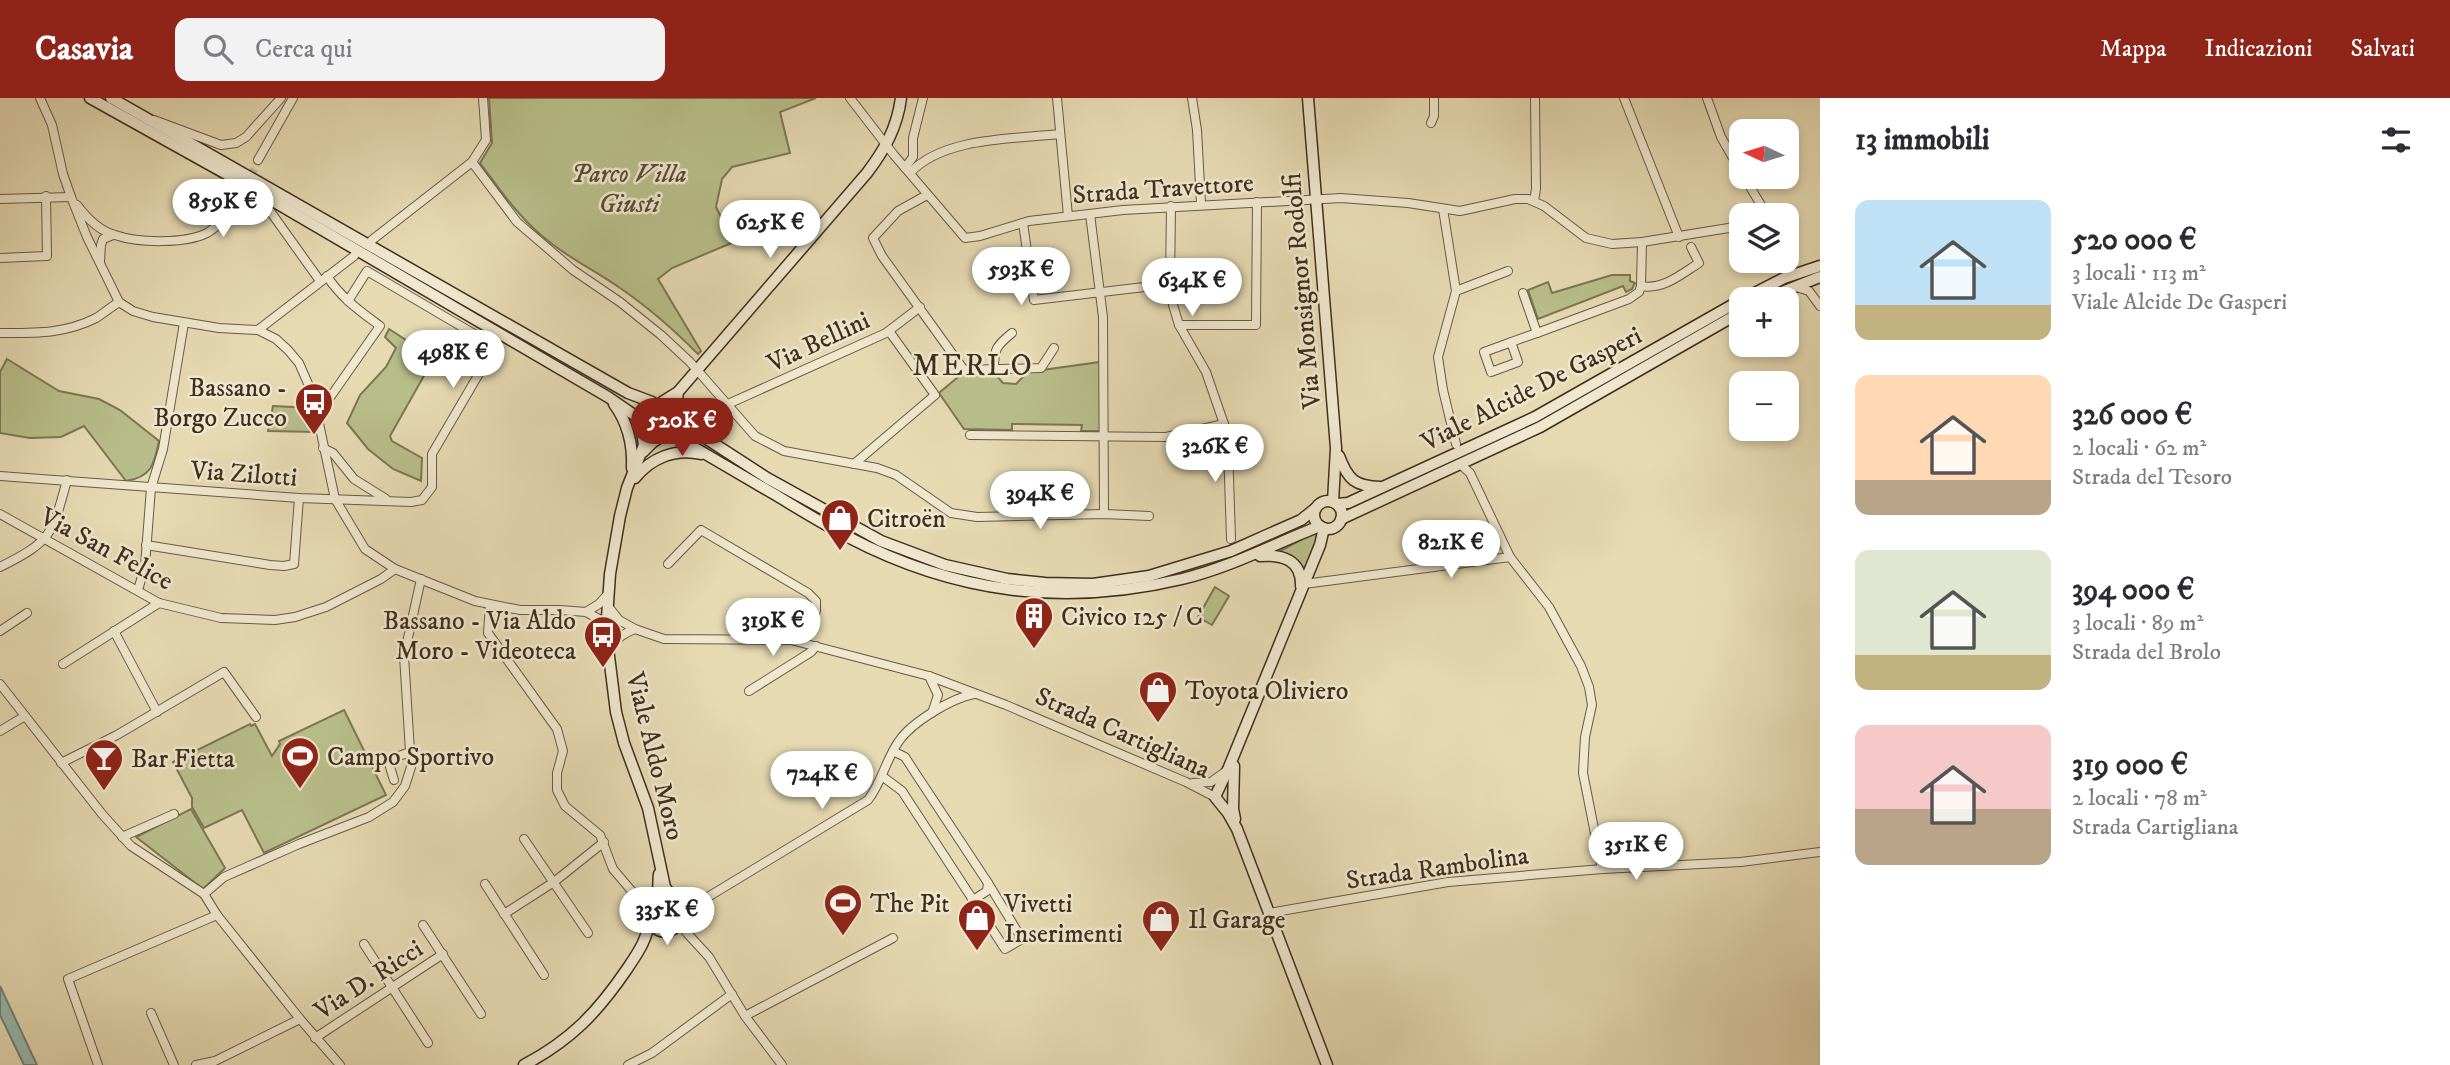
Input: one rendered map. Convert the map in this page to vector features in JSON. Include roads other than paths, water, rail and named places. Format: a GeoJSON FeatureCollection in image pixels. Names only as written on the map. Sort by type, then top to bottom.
{"type":"FeatureCollection","features":[{"type":"Feature","properties":{"kind":"main road","name":"Viale Alcide De Gasperi"},"geometry":{"type":"LineString","coordinates":[[90,98],[237,180],[608,397],[642,425],[650,436],[678,438],[847,537],[877,551],[942,575],[993,588],[1044,594],[1095,593],[1148,587],[1252,557],[1330,525],[1540,427],[1729,319]]}},
{"type":"Feature","properties":{"kind":"main road","name":"Viale Alcide De Gasperi"},"geometry":{"type":"LineString","coordinates":[[111,98],[628,393],[667,404],[675,416],[767,478],[881,541],[946,565],[1007,579],[1093,584],[1149,576],[1231,551],[1291,525],[1327,504],[1348,503],[1535,417],[1729,307]]}},
{"type":"Feature","properties":{"kind":"main road"},"geometry":{"type":"LineString","coordinates":[[642,425],[643,410],[678,392],[867,173],[887,146],[901,98]]}},
{"type":"Feature","properties":{"kind":"main road","name":"Via Monsignor Rodolfi"},"geometry":{"type":"LineString","coordinates":[[1308,98],[1336,447],[1335,481],[1327,504]]}},
{"type":"Feature","properties":{"kind":"main road","name":"Viale Alcide De Gasperi"},"geometry":{"type":"LineString","coordinates":[[1768,287],[1792,275],[1820,266]]}},
{"type":"Feature","properties":{"kind":"main road"},"geometry":{"type":"LineString","coordinates":[[1790,287],[1820,276]]}},
{"type":"Feature","properties":{"kind":"main road"},"geometry":{"type":"LineString","coordinates":[[663,436],[673,429],[678,392]]}},
{"type":"Feature","properties":{"kind":"main road"},"geometry":{"type":"LineString","coordinates":[[608,397],[623,417],[629,433],[633,455],[629,483]]}},
{"type":"Feature","properties":{"kind":"main road","name":"Viale Aldo Moro"},"geometry":{"type":"LineString","coordinates":[[637,953],[649,942],[669,931],[682,917],[676,900],[665,887],[648,808],[624,743],[616,712],[608,658],[607,600],[615,542],[629,483],[645,445],[642,425]]}},
{"type":"Feature","properties":{"kind":"main road","name":"Viale Aldo Moro"},"geometry":{"type":"LineString","coordinates":[[641,454],[663,436]]}},
{"type":"Feature","properties":{"kind":"main road"},"geometry":{"type":"LineString","coordinates":[[1336,447],[1343,466],[1356,483],[1383,487]]}},
{"type":"Feature","properties":{"kind":"main road"},"geometry":{"type":"LineString","coordinates":[[629,483],[658,458],[688,452],[707,455]]}},
{"type":"Feature","properties":{"kind":"main road"},"geometry":{"type":"LineString","coordinates":[[1215,797],[1320,545],[1341,511],[1327,504],[1314,516],[1330,525]]}},
{"type":"Feature","properties":{"kind":"main road"},"geometry":{"type":"LineString","coordinates":[[1252,557],[1273,555],[1288,558],[1300,572],[1302,588]]}},
{"type":"Feature","properties":{"kind":"main road"},"geometry":{"type":"LineString","coordinates":[[1234,755],[1233,809],[1237,829]]}},
{"type":"Feature","properties":{"kind":"main road","name":"Strada Cartigliana"},"geometry":{"type":"LineString","coordinates":[[1215,797],[1237,829],[1327,1065]]}},
{"type":"Feature","properties":{"kind":"main road","name":"Viale Aldo Moro"},"geometry":{"type":"LineString","coordinates":[[524,1065],[569,1038],[609,996],[644,942],[659,864]]}},
{"type":"Feature","properties":{"kind":"main road"},"geometry":{"type":"LineString","coordinates":[[654,901],[662,897],[676,900]]}},
{"type":"Feature","properties":{"kind":"main road"},"geometry":{"type":"LineString","coordinates":[[649,918],[654,927],[669,931]]}},
{"type":"Feature","properties":{"kind":"street"},"geometry":{"type":"LineString","coordinates":[[40,98],[52,125],[71,197],[118,302],[133,311],[184,323],[258,330],[276,339],[299,363],[307,379],[335,499],[365,549],[395,569],[490,605],[520,611],[586,612],[599,619],[606,632]]}},
{"type":"Feature","properties":{"kind":"street"},"geometry":{"type":"LineString","coordinates":[[151,119],[221,145],[236,143],[246,137],[281,98]]}},
{"type":"Feature","properties":{"kind":"street"},"geometry":{"type":"LineString","coordinates":[[258,160],[293,98]]}},
{"type":"Feature","properties":{"kind":"street"},"geometry":{"type":"LineString","coordinates":[[372,240],[472,162],[486,140],[483,98]]}},
{"type":"Feature","properties":{"kind":"street","name":"Strada Travettore"},"geometry":{"type":"LineString","coordinates":[[850,98],[965,238],[1023,223],[1068,216],[1201,204],[1341,198],[1385,200],[1460,211],[1515,199],[1534,201]]}},
{"type":"Feature","properties":{"kind":"street"},"geometry":{"type":"LineString","coordinates":[[907,170],[914,158],[913,145],[923,98]]}},
{"type":"Feature","properties":{"kind":"street"},"geometry":{"type":"LineString","coordinates":[[1056,98],[1068,216]]}},
{"type":"Feature","properties":{"kind":"street"},"geometry":{"type":"LineString","coordinates":[[1192,98],[1197,130],[1201,204]]}},
{"type":"Feature","properties":{"kind":"street"},"geometry":{"type":"LineString","coordinates":[[1432,122],[1434,98]]}},
{"type":"Feature","properties":{"kind":"street"},"geometry":{"type":"LineString","coordinates":[[1535,98],[1534,201],[1549,209],[1576,232],[1592,240],[1612,244],[1729,228]]}},
{"type":"Feature","properties":{"kind":"street"},"geometry":{"type":"LineString","coordinates":[[1624,98],[1679,237]]}},
{"type":"Feature","properties":{"kind":"street"},"geometry":{"type":"LineString","coordinates":[[1707,98],[1729,151]]}},
{"type":"Feature","properties":{"kind":"street"},"geometry":{"type":"LineString","coordinates":[[913,145],[922,151],[941,150],[984,142],[1060,134]]}},
{"type":"Feature","properties":{"kind":"street"},"geometry":{"type":"LineString","coordinates":[[907,170],[941,150]]}},
{"type":"Feature","properties":{"kind":"street"},"geometry":{"type":"LineString","coordinates":[[472,162],[517,222],[573,270],[651,327],[696,369],[755,436],[770,444],[796,454],[897,475],[951,513],[971,516],[1149,516]]}},
{"type":"Feature","properties":{"kind":"street"},"geometry":{"type":"LineString","coordinates":[[928,195],[898,211],[873,238],[882,256],[964,370],[1041,368],[1054,348]]}},
{"type":"Feature","properties":{"kind":"street"},"geometry":{"type":"LineString","coordinates":[[0,258],[47,256],[46,196]]}},
{"type":"Feature","properties":{"kind":"street"},"geometry":{"type":"LineString","coordinates":[[0,199],[71,197]]}},
{"type":"Feature","properties":{"kind":"street"},"geometry":{"type":"LineString","coordinates":[[71,197],[87,218],[113,235]]}},
{"type":"Feature","properties":{"kind":"street"},"geometry":{"type":"LineString","coordinates":[[100,264],[99,253],[103,239],[113,235],[177,241],[205,234],[226,219],[241,198]]}},
{"type":"Feature","properties":{"kind":"street"},"geometry":{"type":"LineString","coordinates":[[1180,325],[1256,326],[1257,202]]}},
{"type":"Feature","properties":{"kind":"street"},"geometry":{"type":"LineString","coordinates":[[1171,206],[1170,285],[1173,305],[1180,325],[1206,372],[1224,424],[1228,446],[1231,539]]}},
{"type":"Feature","properties":{"kind":"street"},"geometry":{"type":"LineString","coordinates":[[1443,209],[1456,291],[1438,357],[1456,444]]}},
{"type":"Feature","properties":{"kind":"street"},"geometry":{"type":"LineString","coordinates":[[270,211],[323,279],[380,326],[317,416]]}},
{"type":"Feature","properties":{"kind":"street"},"geometry":{"type":"LineString","coordinates":[[1090,214],[1102,317],[1104,514]]}},
{"type":"Feature","properties":{"kind":"street"},"geometry":{"type":"LineString","coordinates":[[1023,223],[1034,300],[1170,285]]}},
{"type":"Feature","properties":{"kind":"street"},"geometry":{"type":"LineString","coordinates":[[1511,342],[1518,362],[1491,372],[1483,352],[1629,299],[1639,292],[1642,242]]}},
{"type":"Feature","properties":{"kind":"street"},"geometry":{"type":"LineString","coordinates":[[1641,286],[1664,285],[1699,263],[1691,247]]}},
{"type":"Feature","properties":{"kind":"street"},"geometry":{"type":"LineString","coordinates":[[258,330],[354,256]]}},
{"type":"Feature","properties":{"kind":"street","name":"Via Zilotti"},"geometry":{"type":"LineString","coordinates":[[0,476],[299,498],[411,502],[422,500],[430,493],[434,476],[432,454],[494,348],[367,271],[348,301]]}},
{"type":"Feature","properties":{"kind":"street"},"geometry":{"type":"LineString","coordinates":[[1456,291],[1508,271]]}},
{"type":"Feature","properties":{"kind":"street"},"geometry":{"type":"LineString","coordinates":[[1799,289],[1809,291],[1820,306]]}},
{"type":"Feature","properties":{"kind":"street"},"geometry":{"type":"LineString","coordinates":[[1522,293],[1537,333]]}},
{"type":"Feature","properties":{"kind":"street"},"geometry":{"type":"LineString","coordinates":[[0,332],[48,333],[76,327],[99,316],[118,302]]}},
{"type":"Feature","properties":{"kind":"street","name":"Via Bellini"},"geometry":{"type":"LineString","coordinates":[[728,404],[889,331],[920,307]]}},
{"type":"Feature","properties":{"kind":"street"},"geometry":{"type":"LineString","coordinates":[[151,488],[163,449],[184,323]]}},
{"type":"Feature","properties":{"kind":"street"},"geometry":{"type":"LineString","coordinates":[[854,464],[935,395],[889,331]]}},
{"type":"Feature","properties":{"kind":"street"},"geometry":{"type":"LineString","coordinates":[[994,369],[994,354],[998,345],[1012,333]]}},
{"type":"Feature","properties":{"kind":"street"},"geometry":{"type":"LineString","coordinates":[[970,435],[1166,437],[1224,424]]}},
{"type":"Feature","properties":{"kind":"street"},"geometry":{"type":"LineString","coordinates":[[323,448],[333,453],[354,480],[388,500]]}},
{"type":"Feature","properties":{"kind":"street"},"geometry":{"type":"LineString","coordinates":[[1460,464],[1470,473],[1510,557],[1549,607],[1581,666],[1589,687],[1592,705],[1585,737],[1583,773],[1602,869]]}},
{"type":"Feature","properties":{"kind":"street"},"geometry":{"type":"LineString","coordinates":[[0,567],[30,551],[46,538],[57,516],[66,480]]}},
{"type":"Feature","properties":{"kind":"street","name":"Via Zilotti"},"geometry":{"type":"LineString","coordinates":[[138,590],[145,566],[151,488]]}},
{"type":"Feature","properties":{"kind":"street"},"geometry":{"type":"LineString","coordinates":[[146,545],[270,565],[294,564],[299,498]]}},
{"type":"Feature","properties":{"kind":"street","name":"Via San Felice"},"geometry":{"type":"LineString","coordinates":[[0,514],[159,603],[220,618],[285,618],[326,607],[395,569]]}},
{"type":"Feature","properties":{"kind":"street"},"geometry":{"type":"LineString","coordinates":[[668,564],[701,530],[808,593],[816,601],[816,611],[791,640]]}},
{"type":"Feature","properties":{"kind":"street"},"geometry":{"type":"LineString","coordinates":[[1302,588],[1510,557]]}},
{"type":"Feature","properties":{"kind":"street"},"geometry":{"type":"LineString","coordinates":[[204,894],[224,877],[369,817],[393,802],[405,786],[411,766],[404,656],[421,579]]}},
{"type":"Feature","properties":{"kind":"street"},"geometry":{"type":"LineString","coordinates":[[586,612],[607,600]]}},
{"type":"Feature","properties":{"kind":"street","name":"Strada Cartigliana"},"geometry":{"type":"LineString","coordinates":[[607,600],[619,620],[664,639],[791,640],[929,676],[1186,782],[1215,797]]}},
{"type":"Feature","properties":{"kind":"street"},"geometry":{"type":"LineString","coordinates":[[63,664],[159,603]]}},
{"type":"Feature","properties":{"kind":"street"},"geometry":{"type":"LineString","coordinates":[[490,605],[488,632],[562,740],[557,790],[565,806],[600,835],[613,869],[641,902],[654,901]]}},
{"type":"Feature","properties":{"kind":"street"},"geometry":{"type":"LineString","coordinates":[[0,631],[27,613]]}},
{"type":"Feature","properties":{"kind":"street"},"geometry":{"type":"LineString","coordinates":[[608,658],[615,641],[635,629]]}},
{"type":"Feature","properties":{"kind":"street"},"geometry":{"type":"LineString","coordinates":[[114,631],[157,712]]}},
{"type":"Feature","properties":{"kind":"street"},"geometry":{"type":"LineString","coordinates":[[749,691],[816,646]]}},
{"type":"Feature","properties":{"kind":"street"},"geometry":{"type":"LineString","coordinates":[[61,762],[157,712],[224,672],[256,718]]}},
{"type":"Feature","properties":{"kind":"street"},"geometry":{"type":"LineString","coordinates":[[929,676],[942,703]]}},
{"type":"Feature","properties":{"kind":"street"},"geometry":{"type":"LineString","coordinates":[[0,684],[122,838],[204,894],[217,915],[315,1038],[340,1065]]}},
{"type":"Feature","properties":{"kind":"street"},"geometry":{"type":"LineString","coordinates":[[782,1065],[745,1016],[709,957],[683,927],[682,917],[698,903],[868,800],[899,740],[942,703],[951,684]]}},
{"type":"Feature","properties":{"kind":"street"},"geometry":{"type":"LineString","coordinates":[[942,703],[975,693]]}},
{"type":"Feature","properties":{"kind":"street"},"geometry":{"type":"LineString","coordinates":[[0,731],[25,716]]}},
{"type":"Feature","properties":{"kind":"street"},"geometry":{"type":"LineString","coordinates":[[394,780],[388,760],[410,751]]}},
{"type":"Feature","properties":{"kind":"street"},"geometry":{"type":"LineString","coordinates":[[882,776],[902,791],[1005,949],[1022,939],[905,757],[893,751]]}},
{"type":"Feature","properties":{"kind":"street"},"geometry":{"type":"LineString","coordinates":[[1186,782],[1211,782],[1229,767]]}},
{"type":"Feature","properties":{"kind":"street"},"geometry":{"type":"LineString","coordinates":[[122,838],[174,814]]}},
{"type":"Feature","properties":{"kind":"street"},"geometry":{"type":"LineString","coordinates":[[524,839],[588,933]]}},
{"type":"Feature","properties":{"kind":"street"},"geometry":{"type":"LineString","coordinates":[[504,914],[554,882],[604,842]]}},
{"type":"Feature","properties":{"kind":"street","name":"Strada Rambolina"},"geometry":{"type":"LineString","coordinates":[[1269,913],[1422,886],[1602,869],[1741,862],[1820,852]]}},
{"type":"Feature","properties":{"kind":"street"},"geometry":{"type":"LineString","coordinates":[[973,900],[987,891],[988,883]]}},
{"type":"Feature","properties":{"kind":"street"},"geometry":{"type":"LineString","coordinates":[[485,884],[544,975]]}},
{"type":"Feature","properties":{"kind":"street"},"geometry":{"type":"LineString","coordinates":[[635,895],[649,918]]}},
{"type":"Feature","properties":{"kind":"street"},"geometry":{"type":"LineString","coordinates":[[676,900],[691,905],[698,903]]}},
{"type":"Feature","properties":{"kind":"street"},"geometry":{"type":"LineString","coordinates":[[98,1065],[68,979],[217,915]]}},
{"type":"Feature","properties":{"kind":"street"},"geometry":{"type":"LineString","coordinates":[[423,925],[481,1014]]}},
{"type":"Feature","properties":{"kind":"street"},"geometry":{"type":"LineString","coordinates":[[669,931],[691,937]]}},
{"type":"Feature","properties":{"kind":"street"},"geometry":{"type":"LineString","coordinates":[[745,1016],[893,938]]}},
{"type":"Feature","properties":{"kind":"street"},"geometry":{"type":"LineString","coordinates":[[364,944],[428,1043]]}},
{"type":"Feature","properties":{"kind":"street","name":"Via D. Ricci"},"geometry":{"type":"LineString","coordinates":[[315,1038],[443,954]]}},
{"type":"Feature","properties":{"kind":"street"},"geometry":{"type":"LineString","coordinates":[[628,1065],[652,1053],[732,995]]}},
{"type":"Feature","properties":{"kind":"street"},"geometry":{"type":"LineString","coordinates":[[151,1013],[174,1065]]}},
{"type":"Feature","properties":{"kind":"street"},"geometry":{"type":"LineString","coordinates":[[196,1065],[215,1061],[300,1019]]}},
{"type":"Feature","properties":{"kind":"water"},"geometry":{"type":"Polygon","coordinates":[[[0,986],[37,1065],[24,1065],[0,1015],[0,986]]]}},
{"type":"Feature","properties":{"kind":"tunnel"},"geometry":{"type":"LineString","coordinates":[[241,198],[258,160]]}},
{"type":"Feature","properties":{"kind":"place","name":"Bassano - Borgo Zucco"},"geometry":{"type":"Point","coordinates":[314,436]}},
{"type":"Feature","properties":{"kind":"place","name":"Citroën"},"geometry":{"type":"Point","coordinates":[840,552]}},
{"type":"Feature","properties":{"kind":"place","name":"Civico 125 / C"},"geometry":{"type":"Point","coordinates":[1034,650]}},
{"type":"Feature","properties":{"kind":"place","name":"Bassano - Via Aldo Moro - Videoteca"},"geometry":{"type":"Point","coordinates":[603,669]}},
{"type":"Feature","properties":{"kind":"place","name":"Toyota Oliviero"},"geometry":{"type":"Point","coordinates":[1158,724]}},
{"type":"Feature","properties":{"kind":"place","name":"Campo Sportivo"},"geometry":{"type":"Point","coordinates":[300,790]}},
{"type":"Feature","properties":{"kind":"place","name":"Bar Fietta"},"geometry":{"type":"Point","coordinates":[104,792]}},
{"type":"Feature","properties":{"kind":"place","name":"The Pit"},"geometry":{"type":"Point","coordinates":[843,937]}},
{"type":"Feature","properties":{"kind":"place","name":"Vivetti Inserimenti"},"geometry":{"type":"Point","coordinates":[977,952]}},
{"type":"Feature","properties":{"kind":"place","name":"Il Garage"},"geometry":{"type":"Point","coordinates":[1161,953]}},
{"type":"Feature","properties":{"kind":"district","name":"MERLO"},"geometry":{"type":"Point","coordinates":[973,365]}},
{"type":"Feature","properties":{"kind":"park label","name":"Parco Villa Giusti"},"geometry":{"type":"Point","coordinates":[629,188]}}]}
